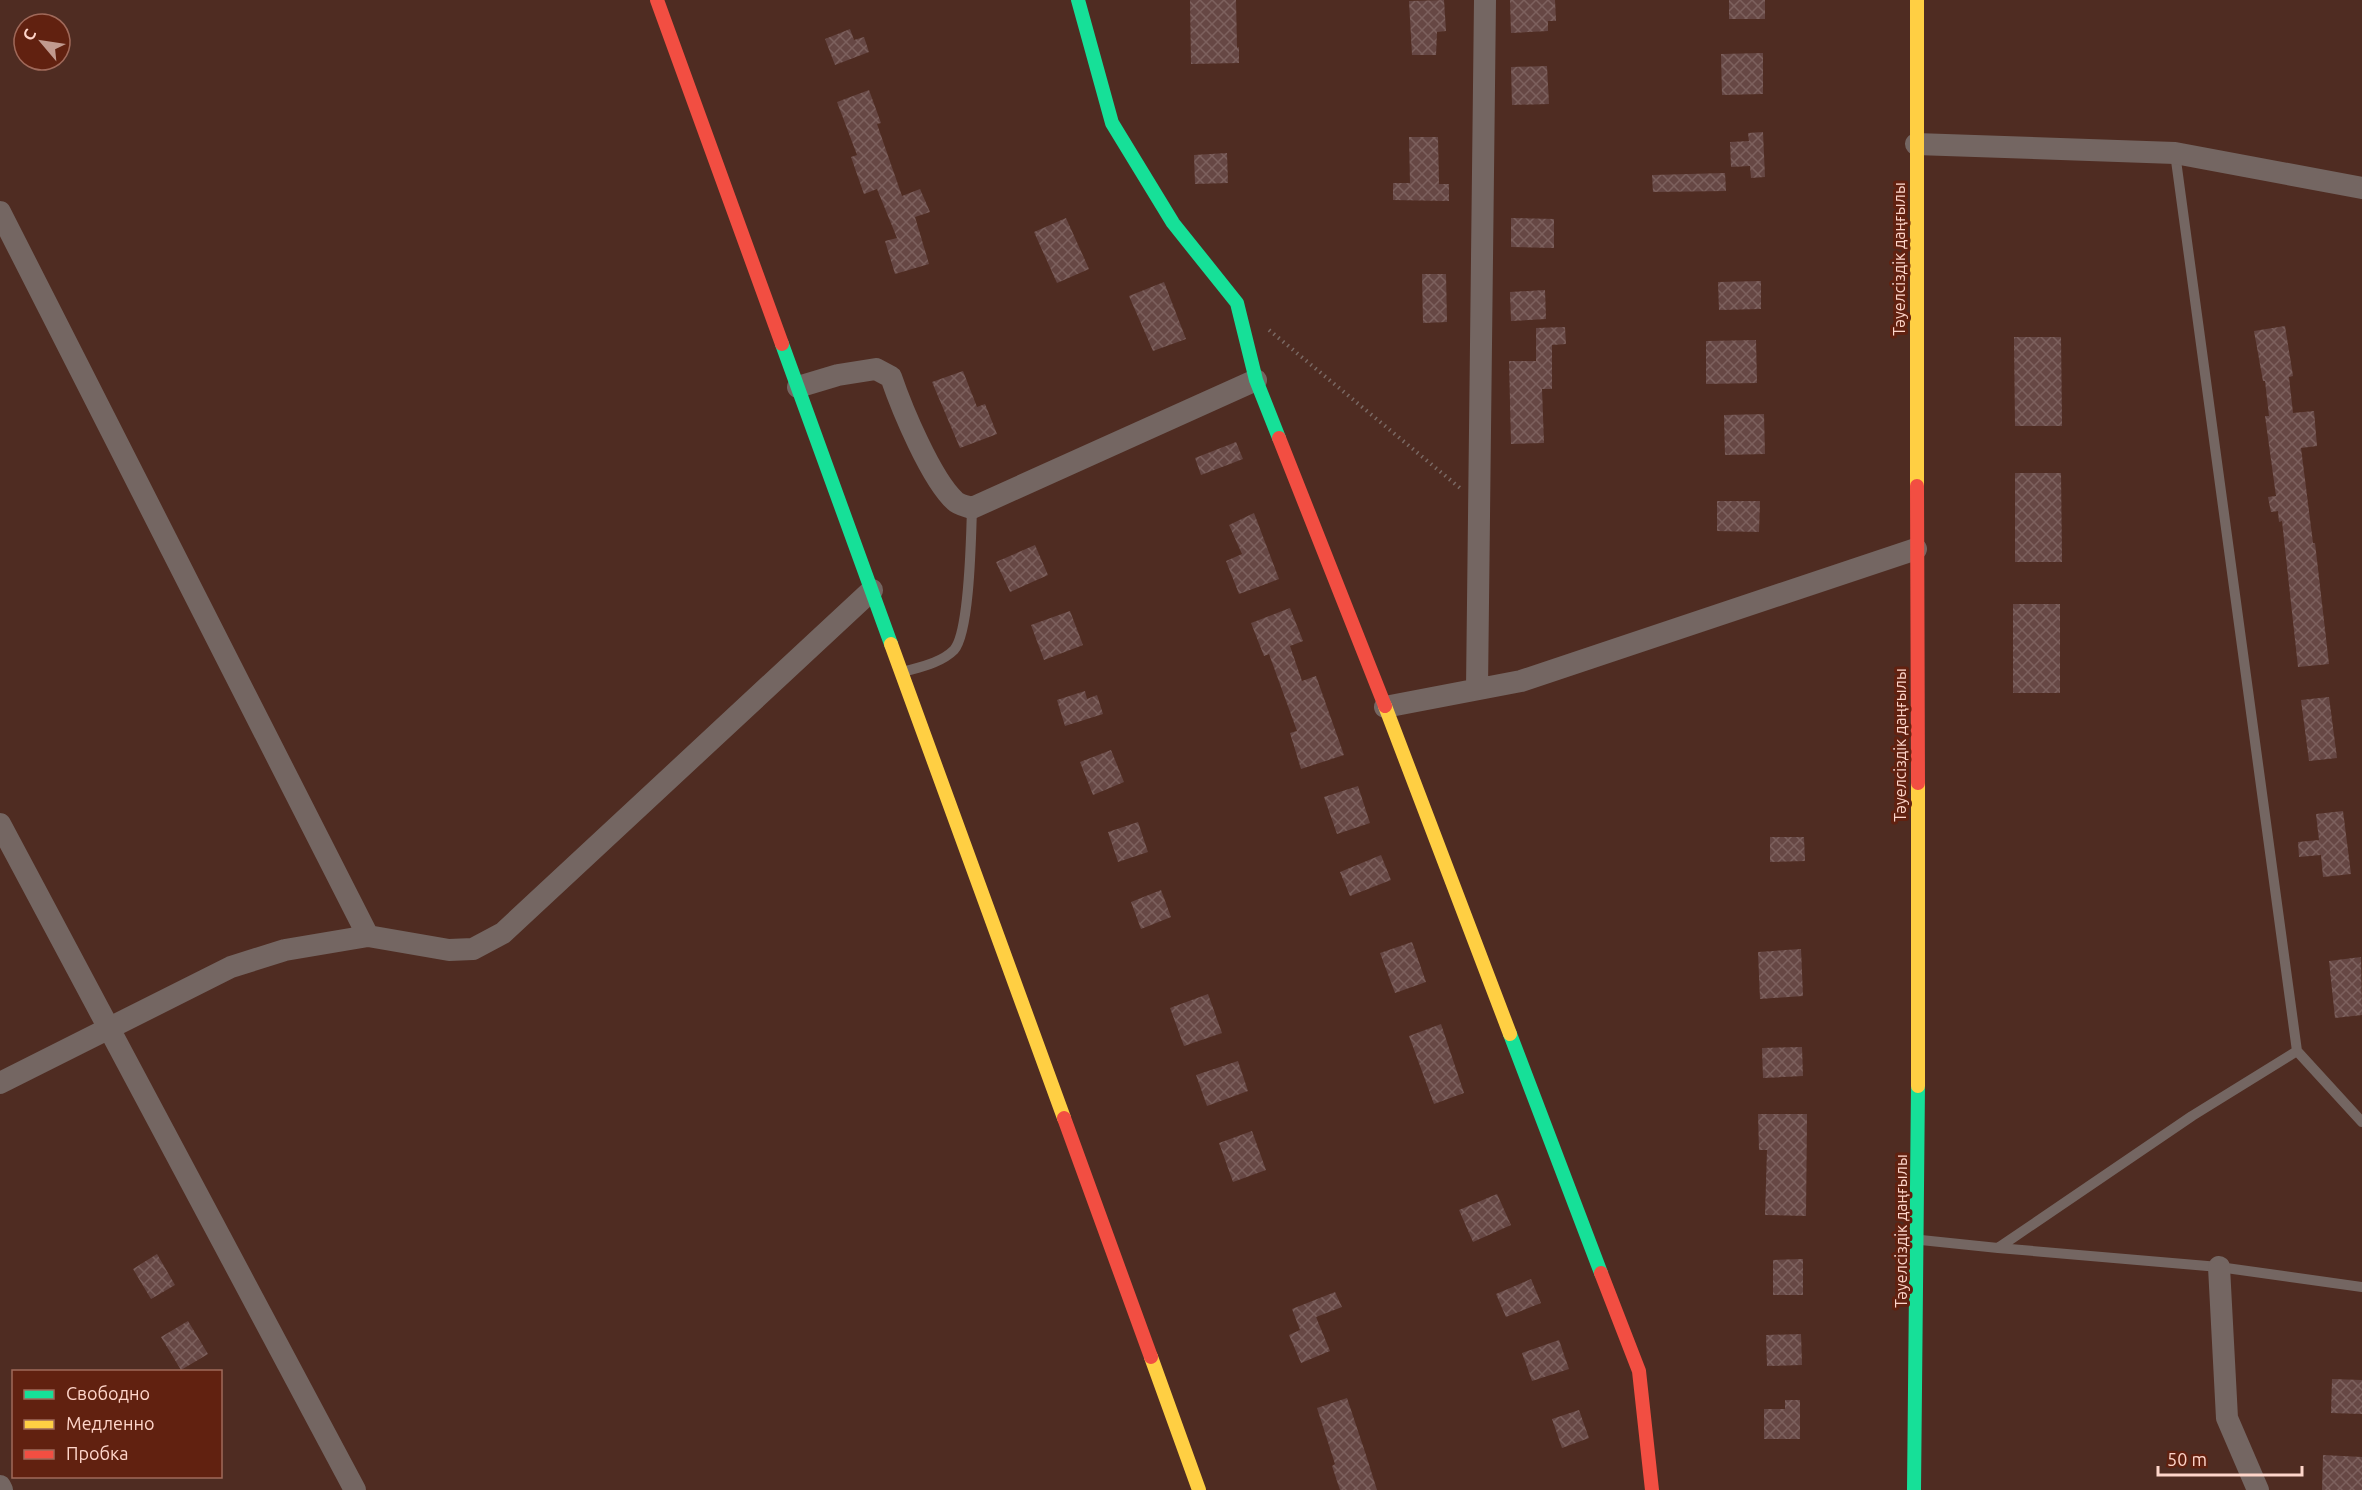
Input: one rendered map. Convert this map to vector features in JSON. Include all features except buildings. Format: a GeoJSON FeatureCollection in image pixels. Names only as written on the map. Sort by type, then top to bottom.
{"type":"FeatureCollection","features":[{"type":"Feature","properties":{"kind":"street"},"geometry":{"type":"LineString","coordinates":[[657,0],[1199,1490]]}},
{"type":"Feature","properties":{"kind":"street"},"geometry":{"type":"LineString","coordinates":[[1078,0],[1112,123],[1173,223],[1237,303],[1256,380],[1385,707],[1640,1371],[1652,1490]]}},
{"type":"Feature","properties":{"kind":"street"},"geometry":{"type":"LineString","coordinates":[[1477,690],[1485,0]]}},
{"type":"Feature","properties":{"kind":"street","name":"Тәуелсіздік даңғылы"},"geometry":{"type":"LineString","coordinates":[[1914,1490],[1918,1240],[1917,0]]}},
{"type":"Feature","properties":{"kind":"street"},"geometry":{"type":"LineString","coordinates":[[1916,144],[2175,153],[2362,188]]}},
{"type":"Feature","properties":{"kind":"street"},"geometry":{"type":"LineString","coordinates":[[0,212],[368,936]]}},
{"type":"Feature","properties":{"kind":"street"},"geometry":{"type":"LineString","coordinates":[[798,387],[838,375],[876,369],[891,377],[897,396],[938,481],[957,503],[972,508],[1256,380]]}},
{"type":"Feature","properties":{"kind":"street"},"geometry":{"type":"LineString","coordinates":[[1385,707],[1521,681],[1916,549]]}},
{"type":"Feature","properties":{"kind":"street"},"geometry":{"type":"LineString","coordinates":[[0,1083],[231,967],[285,950],[368,936],[449,950],[473,949],[503,933],[872,590]]}},
{"type":"Feature","properties":{"kind":"street"},"geometry":{"type":"LineString","coordinates":[[0,824],[355,1490]]}},
{"type":"Feature","properties":{"kind":"street"},"geometry":{"type":"LineString","coordinates":[[2219,1267],[2227,1418],[2258,1490]]}},
{"type":"Feature","properties":{"kind":"lane"},"geometry":{"type":"LineString","coordinates":[[2175,153],[2297,1051],[2362,1122]]}},
{"type":"Feature","properties":{"kind":"lane"},"geometry":{"type":"LineString","coordinates":[[902,672],[937,662],[955,649],[967,609],[972,508]]}},
{"type":"Feature","properties":{"kind":"lane"},"geometry":{"type":"LineString","coordinates":[[1998,1248],[2192,1116],[2297,1051]]}},
{"type":"Feature","properties":{"kind":"lane"},"geometry":{"type":"LineString","coordinates":[[1918,1240],[2219,1267],[2362,1287]]}},
{"type":"Feature","properties":{"kind":"path"},"geometry":{"type":"LineString","coordinates":[[1263,325],[1478,503]]}},
{"type":"Feature","properties":{"kind":"traffic: fast"},"geometry":{"type":"LineString","coordinates":[[1078,0],[1112,123],[1173,223],[1237,303],[1256,380],[1279,438]]}},
{"type":"Feature","properties":{"kind":"traffic: fast"},"geometry":{"type":"LineString","coordinates":[[782,344],[891,644]]}},
{"type":"Feature","properties":{"kind":"traffic: fast"},"geometry":{"type":"LineString","coordinates":[[1510,1034],[1601,1273]]}},
{"type":"Feature","properties":{"kind":"traffic: fast"},"geometry":{"type":"LineString","coordinates":[[1914,1490],[1918,1086]]}},
{"type":"Feature","properties":{"kind":"traffic: slow"},"geometry":{"type":"LineString","coordinates":[[1917,0],[1917,486]]}},
{"type":"Feature","properties":{"kind":"traffic: slow"},"geometry":{"type":"LineString","coordinates":[[891,644],[1064,1118]]}},
{"type":"Feature","properties":{"kind":"traffic: slow"},"geometry":{"type":"LineString","coordinates":[[1385,706],[1510,1034]]}},
{"type":"Feature","properties":{"kind":"traffic: slow"},"geometry":{"type":"LineString","coordinates":[[1918,783],[1918,1086]]}},
{"type":"Feature","properties":{"kind":"traffic: slow"},"geometry":{"type":"LineString","coordinates":[[1151,1357],[1199,1490]]}},
{"type":"Feature","properties":{"kind":"traffic: jam"},"geometry":{"type":"LineString","coordinates":[[657,0],[782,344]]}},
{"type":"Feature","properties":{"kind":"traffic: jam"},"geometry":{"type":"LineString","coordinates":[[1279,438],[1385,706]]}},
{"type":"Feature","properties":{"kind":"traffic: jam"},"geometry":{"type":"LineString","coordinates":[[1917,486],[1918,783]]}},
{"type":"Feature","properties":{"kind":"traffic: jam"},"geometry":{"type":"LineString","coordinates":[[1064,1118],[1151,1357]]}},
{"type":"Feature","properties":{"kind":"traffic: jam"},"geometry":{"type":"LineString","coordinates":[[1601,1273],[1639,1371],[1652,1490]]}}]}
